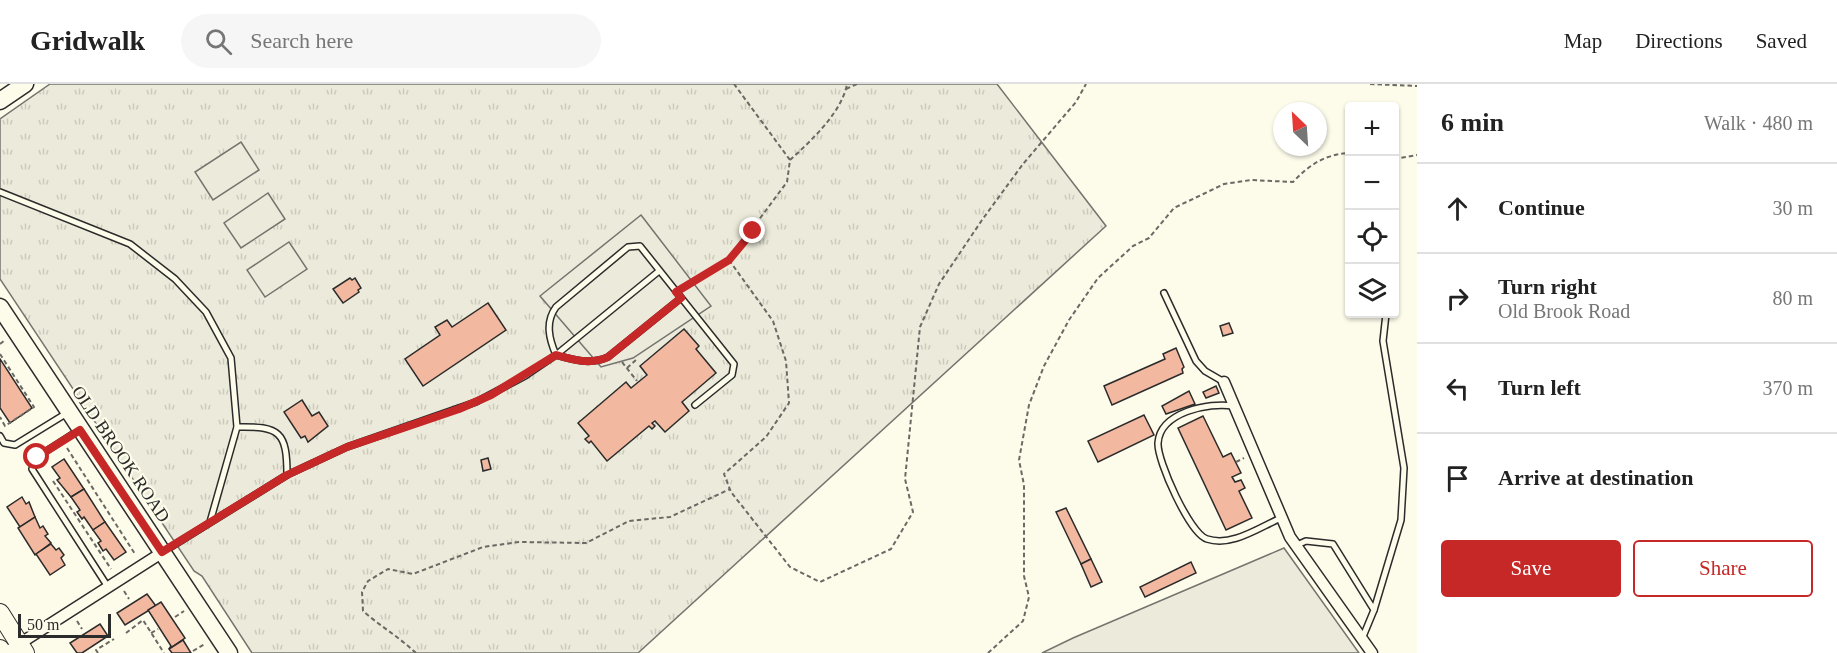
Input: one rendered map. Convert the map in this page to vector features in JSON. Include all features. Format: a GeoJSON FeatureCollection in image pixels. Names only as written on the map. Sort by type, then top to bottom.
{"type":"FeatureCollection","features":[{"type":"Feature","properties":{"kind":"main road"},"geometry":{"type":"LineString","coordinates":[[0,614],[10,650]]}},
{"type":"Feature","properties":{"kind":"street"},"geometry":{"type":"LineString","coordinates":[[0,101],[25,84]]}},
{"type":"Feature","properties":{"kind":"street","name":"OLD BROOK ROAD"},"geometry":{"type":"LineString","coordinates":[[0,307],[229,653]]}},
{"type":"Feature","properties":{"kind":"street"},"geometry":{"type":"LineString","coordinates":[[1224,382],[1295,546],[1372,653]]}},
{"type":"Feature","properties":{"kind":"street"},"geometry":{"type":"LineString","coordinates":[[10,650],[162,552]]}},
{"type":"Feature","properties":{"kind":"lane"},"geometry":{"type":"LineString","coordinates":[[0,192],[130,244],[175,279],[206,312],[231,358],[237,427],[210,522]]}},
{"type":"Feature","properties":{"kind":"lane"},"geometry":{"type":"LineString","coordinates":[[556,355],[550,342],[552,314],[628,247],[640,246],[734,364],[732,375],[695,405]]}},
{"type":"Feature","properties":{"kind":"lane"},"geometry":{"type":"LineString","coordinates":[[162,552],[287,475],[347,447],[459,409],[491,395],[556,355],[659,271]]}},
{"type":"Feature","properties":{"kind":"lane"},"geometry":{"type":"LineString","coordinates":[[1164,293],[1196,361],[1205,371],[1224,382]]}},
{"type":"Feature","properties":{"kind":"lane"},"geometry":{"type":"LineString","coordinates":[[556,355],[584,361],[602,360],[681,298]]}},
{"type":"Feature","properties":{"kind":"lane"},"geometry":{"type":"LineString","coordinates":[[1362,639],[1374,610],[1401,520],[1404,468],[1383,341],[1386,318]]}},
{"type":"Feature","properties":{"kind":"lane"},"geometry":{"type":"LineString","coordinates":[[1235,406],[1222,404],[1199,407],[1167,424],[1158,442],[1160,459],[1193,529],[1206,539],[1231,541],[1281,518]]}},
{"type":"Feature","properties":{"kind":"lane"},"geometry":{"type":"LineString","coordinates":[[0,436],[4,443],[15,445],[69,412]]}},
{"type":"Feature","properties":{"kind":"lane"},"geometry":{"type":"LineString","coordinates":[[237,427],[262,427],[281,435],[286,447],[287,475]]}},
{"type":"Feature","properties":{"kind":"lane"},"geometry":{"type":"LineString","coordinates":[[80,430],[37,457],[32,469],[108,587]]}},
{"type":"Feature","properties":{"kind":"lane"},"geometry":{"type":"LineString","coordinates":[[1295,546],[1306,541],[1333,544],[1374,610]]}},
{"type":"Feature","properties":{"kind":"path"},"geometry":{"type":"LineString","coordinates":[[735,84],[790,160]]}},
{"type":"Feature","properties":{"kind":"path"},"geometry":{"type":"LineString","coordinates":[[676,292],[729,260],[787,182],[790,160],[826,121],[847,84]]}},
{"type":"Feature","properties":{"kind":"path"},"geometry":{"type":"LineString","coordinates":[[846,89],[857,84]]}},
{"type":"Feature","properties":{"kind":"path"},"geometry":{"type":"LineString","coordinates":[[729,260],[773,321],[786,361],[789,403],[766,437],[724,474],[730,489],[790,567],[820,582],[891,549],[913,512],[905,479],[914,364],[920,327],[939,284],[982,220],[1023,164],[1076,102],[1086,84]]}},
{"type":"Feature","properties":{"kind":"path"},"geometry":{"type":"LineString","coordinates":[[1370,84],[1417,86]]}},
{"type":"Feature","properties":{"kind":"path"},"geometry":{"type":"LineString","coordinates":[[988,653],[1023,621],[1029,597],[1024,576],[1024,485],[1019,460],[1029,405],[1044,366],[1059,338],[1098,278],[1133,246],[1149,238],[1174,208],[1198,195],[1224,184],[1251,180],[1293,182],[1324,157],[1345,154]]}},
{"type":"Feature","properties":{"kind":"path"},"geometry":{"type":"LineString","coordinates":[[1399,158],[1417,154]]}},
{"type":"Feature","properties":{"kind":"path"},"geometry":{"type":"LineString","coordinates":[[0,344],[5,340]]}},
{"type":"Feature","properties":{"kind":"path"},"geometry":{"type":"LineString","coordinates":[[0,354],[34,407],[5,426],[0,417]]}},
{"type":"Feature","properties":{"kind":"path"},"geometry":{"type":"LineString","coordinates":[[626,368],[638,358]]}},
{"type":"Feature","properties":{"kind":"path"},"geometry":{"type":"LineString","coordinates":[[622,362],[637,381]]}},
{"type":"Feature","properties":{"kind":"path"},"geometry":{"type":"LineString","coordinates":[[63,443],[135,554]]}},
{"type":"Feature","properties":{"kind":"path"},"geometry":{"type":"LineString","coordinates":[[1236,462],[1249,456]]}},
{"type":"Feature","properties":{"kind":"path"},"geometry":{"type":"LineString","coordinates":[[80,469],[84,466]]}},
{"type":"Feature","properties":{"kind":"path"},"geometry":{"type":"LineString","coordinates":[[53,481],[111,569]]}},
{"type":"Feature","properties":{"kind":"path"},"geometry":{"type":"LineString","coordinates":[[416,653],[398,636],[380,626],[363,610],[363,592],[368,581],[388,569],[413,574],[483,547],[519,542],[586,543],[629,521],[670,517],[730,489]]}},
{"type":"Feature","properties":{"kind":"path"},"geometry":{"type":"LineString","coordinates":[[100,500],[104,498]]}},
{"type":"Feature","properties":{"kind":"path"},"geometry":{"type":"LineString","coordinates":[[124,591],[129,599]]}},
{"type":"Feature","properties":{"kind":"path"},"geometry":{"type":"LineString","coordinates":[[174,617],[184,611]]}},
{"type":"Feature","properties":{"kind":"path"},"geometry":{"type":"LineString","coordinates":[[141,616],[164,653]]}},
{"type":"Feature","properties":{"kind":"path"},"geometry":{"type":"LineString","coordinates":[[126,633],[143,620]]}},
{"type":"Feature","properties":{"kind":"path"},"geometry":{"type":"LineString","coordinates":[[77,621],[82,629]]}},
{"type":"Feature","properties":{"kind":"path"},"geometry":{"type":"LineString","coordinates":[[152,633],[158,629]]}},
{"type":"Feature","properties":{"kind":"path"},"geometry":{"type":"LineString","coordinates":[[94,646],[97,652],[114,639]]}},
{"type":"Feature","properties":{"kind":"path"},"geometry":{"type":"LineString","coordinates":[[193,651],[205,644]]}},
{"type":"Feature","properties":{"kind":"green space"},"geometry":{"type":"Polygon","coordinates":[[[50,84],[997,84],[1106,226],[638,653],[252,653],[202,576],[194,571],[0,279],[0,119],[50,84]]]}},
{"type":"Feature","properties":{"kind":"green space"},"geometry":{"type":"Polygon","coordinates":[[[241,142],[259,170],[213,200],[195,172],[241,142]]]}},
{"type":"Feature","properties":{"kind":"green space"},"geometry":{"type":"Polygon","coordinates":[[[268,193],[285,219],[241,248],[224,223],[268,193]]]}},
{"type":"Feature","properties":{"kind":"green space"},"geometry":{"type":"Polygon","coordinates":[[[289,242],[307,269],[265,297],[247,270],[289,242]]]}},
{"type":"Feature","properties":{"kind":"green space"},"geometry":{"type":"Polygon","coordinates":[[[1284,548],[1359,653],[1042,653],[1073,638],[1284,548]]]}},
{"type":"Feature","properties":{"kind":"shaded area"},"geometry":{"type":"Polygon","coordinates":[[[641,215],[711,306],[633,358],[601,367],[540,296],[641,215]]]}},
{"type":"Feature","properties":{"kind":"building"},"geometry":{"type":"Polygon","coordinates":[[[350,278],[352,280],[355,278],[361,288],[343,303],[333,289],[350,278]]]}},
{"type":"Feature","properties":{"kind":"building"},"geometry":{"type":"Polygon","coordinates":[[[488,303],[506,330],[423,386],[405,359],[440,335],[435,327],[447,320],[452,327],[488,303]]]}},
{"type":"Feature","properties":{"kind":"building"},"geometry":{"type":"Polygon","coordinates":[[[1229,323],[1233,333],[1223,336],[1220,326],[1229,323]]]}},
{"type":"Feature","properties":{"kind":"building"},"geometry":{"type":"Polygon","coordinates":[[[684,329],[699,346],[696,349],[716,373],[682,402],[689,411],[665,432],[655,421],[652,423],[655,426],[652,429],[649,426],[607,461],[591,441],[589,443],[585,439],[589,436],[578,423],[626,382],[631,388],[647,375],[640,366],[684,329]]]}},
{"type":"Feature","properties":{"kind":"building"},"geometry":{"type":"Polygon","coordinates":[[[1176,348],[1184,367],[1183,373],[1112,405],[1104,386],[1165,359],[1163,354],[1176,348]]]}},
{"type":"Feature","properties":{"kind":"building"},"geometry":{"type":"Polygon","coordinates":[[[0,359],[32,408],[10,423],[0,408],[0,359]]]}},
{"type":"Feature","properties":{"kind":"building"},"geometry":{"type":"Polygon","coordinates":[[[1216,386],[1219,393],[1206,398],[1203,392],[1216,386]]]}},
{"type":"Feature","properties":{"kind":"building"},"geometry":{"type":"Polygon","coordinates":[[[1189,391],[1195,404],[1166,414],[1162,406],[1189,391]]]}},
{"type":"Feature","properties":{"kind":"building"},"geometry":{"type":"Polygon","coordinates":[[[302,400],[312,416],[319,412],[328,426],[308,442],[305,436],[301,438],[284,412],[302,400]]]}},
{"type":"Feature","properties":{"kind":"building"},"geometry":{"type":"Polygon","coordinates":[[[1144,415],[1154,435],[1098,462],[1088,441],[1144,415]]]}},
{"type":"Feature","properties":{"kind":"building"},"geometry":{"type":"Polygon","coordinates":[[[1203,416],[1223,457],[1231,453],[1241,473],[1232,477],[1235,482],[1241,480],[1245,488],[1239,491],[1252,518],[1226,530],[1178,428],[1203,416]]]}},
{"type":"Feature","properties":{"kind":"building"},"geometry":{"type":"Polygon","coordinates":[[[488,458],[491,469],[483,471],[481,460],[488,458]]]}},
{"type":"Feature","properties":{"kind":"building"},"geometry":{"type":"Polygon","coordinates":[[[64,459],[84,489],[71,497],[57,480],[60,478],[52,467],[64,459]]]}},
{"type":"Feature","properties":{"kind":"building"},"geometry":{"type":"Polygon","coordinates":[[[84,489],[105,522],[93,530],[84,517],[82,519],[77,512],[80,510],[71,497],[84,489]]]}},
{"type":"Feature","properties":{"kind":"building"},"geometry":{"type":"Polygon","coordinates":[[[22,497],[26,504],[29,502],[35,517],[20,527],[7,507],[22,497]]]}},
{"type":"Feature","properties":{"kind":"building"},"geometry":{"type":"Polygon","coordinates":[[[1066,508],[1091,559],[1081,564],[1056,512],[1066,508]]]}},
{"type":"Feature","properties":{"kind":"building"},"geometry":{"type":"Polygon","coordinates":[[[35,517],[40,528],[43,526],[48,534],[45,536],[51,543],[35,555],[18,528],[35,517]]]}},
{"type":"Feature","properties":{"kind":"building"},"geometry":{"type":"Polygon","coordinates":[[[105,522],[126,552],[114,560],[106,549],[103,551],[98,543],[101,541],[93,530],[105,522]]]}},
{"type":"Feature","properties":{"kind":"building"},"geometry":{"type":"Polygon","coordinates":[[[51,544],[56,550],[59,548],[64,555],[61,558],[65,565],[50,575],[36,554],[51,544]]]}},
{"type":"Feature","properties":{"kind":"building"},"geometry":{"type":"Polygon","coordinates":[[[1091,559],[1102,582],[1091,587],[1081,564],[1091,559]]]}},
{"type":"Feature","properties":{"kind":"building"},"geometry":{"type":"Polygon","coordinates":[[[1191,562],[1196,573],[1145,597],[1140,587],[1191,562]]]}},
{"type":"Feature","properties":{"kind":"building"},"geometry":{"type":"Polygon","coordinates":[[[147,594],[156,606],[125,625],[117,613],[147,594]]]}},
{"type":"Feature","properties":{"kind":"building"},"geometry":{"type":"Polygon","coordinates":[[[161,602],[185,638],[169,649],[171,646],[148,610],[161,602]]]}},
{"type":"Feature","properties":{"kind":"building"},"geometry":{"type":"Polygon","coordinates":[[[100,624],[108,636],[82,653],[77,653],[70,643],[100,624]]]}},
{"type":"Feature","properties":{"kind":"building"},"geometry":{"type":"Polygon","coordinates":[[[183,640],[191,653],[172,653],[169,649],[183,640]]]}},
{"type":"Feature","properties":{"kind":"route"},"geometry":{"type":"LineString","coordinates":[[37,457],[80,430],[162,552],[287,475],[375,436],[426,421],[491,395],[556,355],[584,361],[597,361],[608,357],[681,298],[676,292],[729,260],[753,231]]}}]}
